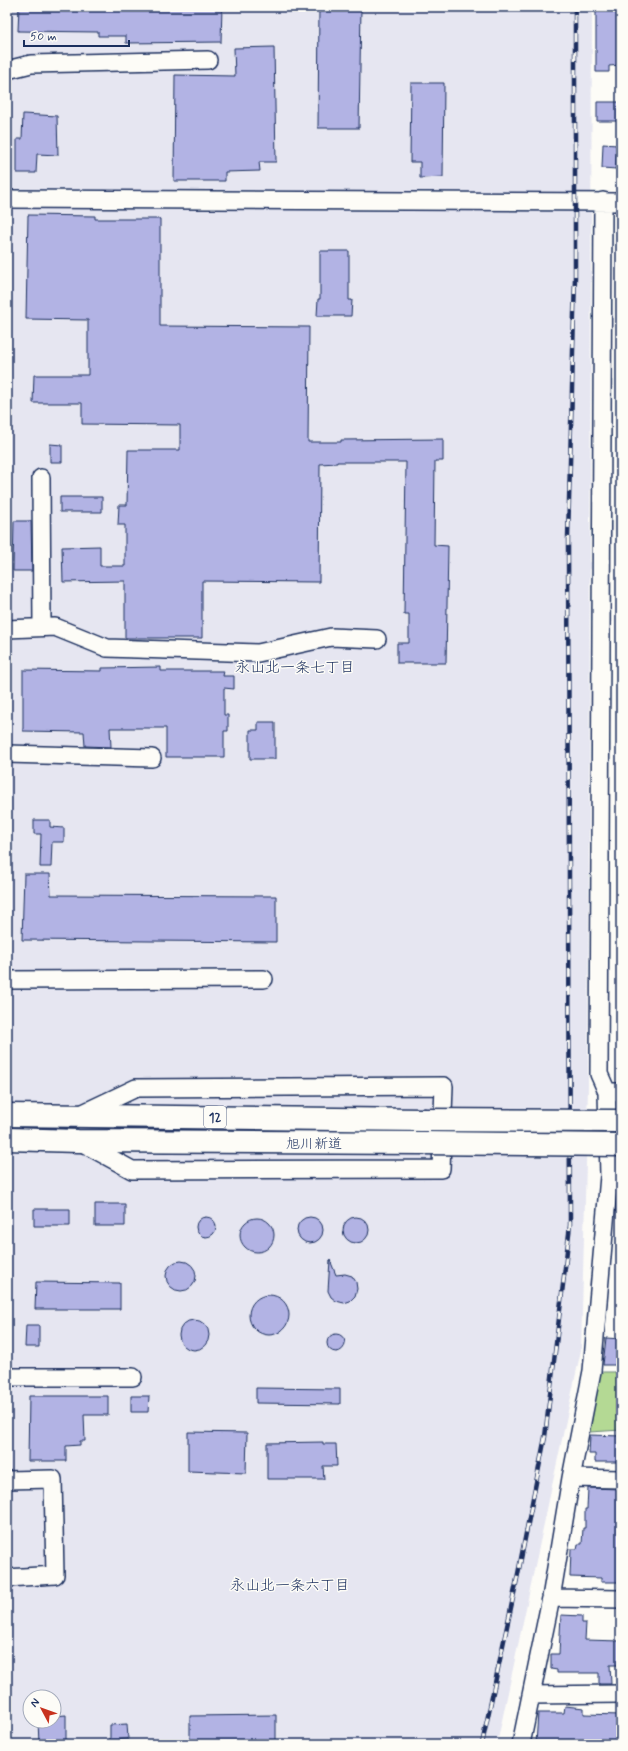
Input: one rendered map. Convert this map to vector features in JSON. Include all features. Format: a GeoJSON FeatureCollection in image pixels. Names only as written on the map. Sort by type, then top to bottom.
{"type":"FeatureCollection","features":[{"type":"Feature","properties":{"kind":"highway","name":"旭川新道"},"geometry":{"type":"LineString","coordinates":[[7,1116],[621,1121]]}},
{"type":"Feature","properties":{"kind":"highway","name":"旭川新道"},"geometry":{"type":"LineString","coordinates":[[7,1139],[78,1141],[621,1145]]}},
{"type":"Feature","properties":{"kind":"street"},"geometry":{"type":"LineString","coordinates":[[7,70],[31,64],[208,60]]}},
{"type":"Feature","properties":{"kind":"street"},"geometry":{"type":"LineString","coordinates":[[7,199],[621,202]]}},
{"type":"Feature","properties":{"kind":"street"},"geometry":{"type":"LineString","coordinates":[[521,1744],[551,1598],[571,1478],[592,1371],[615,1176],[614,1092],[599,1074],[603,201]]}},
{"type":"Feature","properties":{"kind":"street"},"geometry":{"type":"LineString","coordinates":[[42,478],[42,627]]}},
{"type":"Feature","properties":{"kind":"street"},"geometry":{"type":"LineString","coordinates":[[7,629],[55,627],[107,648],[258,652],[331,637],[376,639]]}},
{"type":"Feature","properties":{"kind":"street"},"geometry":{"type":"LineString","coordinates":[[7,754],[152,758]]}},
{"type":"Feature","properties":{"kind":"street"},"geometry":{"type":"LineString","coordinates":[[7,980],[264,979]]}},
{"type":"Feature","properties":{"kind":"street"},"geometry":{"type":"LineString","coordinates":[[78,1141],[132,1170],[441,1169],[444,1086],[136,1088],[79,1116]]}},
{"type":"Feature","properties":{"kind":"street"},"geometry":{"type":"LineString","coordinates":[[7,1377],[133,1377]]}},
{"type":"Feature","properties":{"kind":"street"},"geometry":{"type":"LineString","coordinates":[[571,1478],[621,1479]]}},
{"type":"Feature","properties":{"kind":"street"},"geometry":{"type":"LineString","coordinates":[[7,1480],[53,1479],[55,1575],[7,1578]]}},
{"type":"Feature","properties":{"kind":"street"},"geometry":{"type":"LineString","coordinates":[[551,1598],[621,1598]]}},
{"type":"Feature","properties":{"kind":"street"},"geometry":{"type":"LineString","coordinates":[[531,1695],[621,1694]]}},
{"type":"Feature","properties":{"kind":"shaded area"},"geometry":{"type":"Polygon","coordinates":[[[7,7],[592,7],[588,1088],[581,1350],[497,1744],[7,1744],[7,7]]]}},
{"type":"Feature","properties":{"kind":"green space"},"geometry":{"type":"Polygon","coordinates":[[[599,1372],[621,1372],[621,1430],[590,1432],[599,1372]]]}},
{"type":"Feature","properties":{"kind":"building"},"geometry":{"type":"Polygon","coordinates":[[[19,7],[222,7],[221,42],[126,43],[126,36],[98,36],[98,32],[18,31],[19,7]]]}},
{"type":"Feature","properties":{"kind":"building"},"geometry":{"type":"Polygon","coordinates":[[[319,7],[361,7],[359,128],[318,128],[319,7]]]}},
{"type":"Feature","properties":{"kind":"building"},"geometry":{"type":"Polygon","coordinates":[[[596,7],[621,8],[621,65],[609,66],[609,72],[596,72],[596,7]]]}},
{"type":"Feature","properties":{"kind":"building"},"geometry":{"type":"Polygon","coordinates":[[[274,47],[276,162],[259,162],[260,171],[225,172],[225,181],[174,181],[175,75],[235,76],[234,48],[274,47]]]}},
{"type":"Feature","properties":{"kind":"building"},"geometry":{"type":"Polygon","coordinates":[[[411,83],[444,83],[443,177],[420,178],[420,162],[410,162],[411,83]]]}},
{"type":"Feature","properties":{"kind":"building"},"geometry":{"type":"Polygon","coordinates":[[[597,102],[621,102],[621,121],[597,121],[597,102]]]}},
{"type":"Feature","properties":{"kind":"building"},"geometry":{"type":"Polygon","coordinates":[[[23,114],[57,116],[58,155],[37,154],[36,173],[17,173],[17,139],[22,139],[23,114]]]}},
{"type":"Feature","properties":{"kind":"building"},"geometry":{"type":"Polygon","coordinates":[[[603,144],[617,145],[616,169],[602,168],[603,144]]]}},
{"type":"Feature","properties":{"kind":"building"},"geometry":{"type":"Polygon","coordinates":[[[28,215],[95,216],[95,219],[160,219],[160,326],[309,327],[308,442],[341,442],[341,440],[443,439],[443,461],[435,461],[434,545],[448,546],[446,663],[397,663],[397,643],[409,643],[409,614],[404,614],[406,462],[337,462],[320,464],[319,582],[202,581],[202,638],[125,638],[125,581],[63,582],[62,547],[100,546],[100,566],[125,566],[125,525],[118,525],[119,505],[127,505],[128,450],[180,450],[180,425],[82,424],[82,403],[33,403],[34,375],[88,375],[88,320],[26,319],[28,215]]]}},
{"type":"Feature","properties":{"kind":"building"},"geometry":{"type":"Polygon","coordinates":[[[320,251],[349,251],[349,300],[352,300],[351,316],[317,316],[318,299],[320,299],[320,251]]]}},
{"type":"Feature","properties":{"kind":"building"},"geometry":{"type":"Polygon","coordinates":[[[50,444],[62,445],[62,462],[50,462],[50,444]]]}},
{"type":"Feature","properties":{"kind":"building"},"geometry":{"type":"Polygon","coordinates":[[[60,497],[102,497],[102,512],[60,512],[60,497]]]}},
{"type":"Feature","properties":{"kind":"building"},"geometry":{"type":"Polygon","coordinates":[[[14,521],[31,521],[32,571],[13,571],[14,521]]]}},
{"type":"Feature","properties":{"kind":"building"},"geometry":{"type":"Polygon","coordinates":[[[161,667],[161,671],[224,671],[223,676],[234,676],[234,689],[224,688],[224,715],[228,715],[228,731],[224,731],[224,757],[166,757],[166,728],[110,728],[111,747],[85,746],[84,732],[23,731],[23,670],[102,671],[102,668],[161,667]]]}},
{"type":"Feature","properties":{"kind":"building"},"geometry":{"type":"Polygon","coordinates":[[[258,722],[275,722],[275,759],[250,759],[250,730],[258,730],[258,722]]]}},
{"type":"Feature","properties":{"kind":"building"},"geometry":{"type":"Polygon","coordinates":[[[34,820],[50,820],[50,827],[64,828],[64,842],[52,842],[51,867],[40,867],[41,834],[34,834],[34,820]]]}},
{"type":"Feature","properties":{"kind":"building"},"geometry":{"type":"Polygon","coordinates":[[[24,874],[50,874],[51,895],[276,896],[276,942],[22,940],[24,874]]]}},
{"type":"Feature","properties":{"kind":"building"},"geometry":{"type":"Polygon","coordinates":[[[95,1204],[125,1204],[125,1226],[95,1226],[95,1204]]]}},
{"type":"Feature","properties":{"kind":"building"},"geometry":{"type":"Polygon","coordinates":[[[34,1209],[70,1209],[70,1226],[34,1226],[34,1209]]]}},
{"type":"Feature","properties":{"kind":"building"},"geometry":{"type":"Polygon","coordinates":[[[206,1217],[213,1220],[216,1227],[213,1234],[206,1237],[199,1234],[196,1227],[199,1220],[206,1217]]]}},
{"type":"Feature","properties":{"kind":"building"},"geometry":{"type":"Polygon","coordinates":[[[310,1217],[319,1221],[323,1230],[319,1239],[310,1243],[301,1239],[297,1230],[301,1221],[310,1217]]]}},
{"type":"Feature","properties":{"kind":"building"},"geometry":{"type":"Polygon","coordinates":[[[356,1217],[365,1221],[369,1230],[365,1239],[356,1243],[347,1239],[343,1230],[347,1221],[356,1217]]]}},
{"type":"Feature","properties":{"kind":"building"},"geometry":{"type":"Polygon","coordinates":[[[254,1218],[260,1218],[264,1219],[271,1225],[274,1235],[273,1242],[267,1249],[260,1252],[254,1252],[250,1251],[243,1245],[240,1238],[240,1232],[241,1228],[247,1221],[254,1218]]]}},
{"type":"Feature","properties":{"kind":"building"},"geometry":{"type":"Polygon","coordinates":[[[330,1260],[336,1275],[345,1274],[352,1276],[356,1282],[357,1289],[355,1296],[350,1301],[344,1303],[336,1301],[331,1297],[328,1291],[330,1260]]]}},
{"type":"Feature","properties":{"kind":"building"},"geometry":{"type":"Polygon","coordinates":[[[181,1261],[192,1265],[196,1276],[192,1287],[181,1291],[170,1287],[166,1276],[170,1265],[181,1261]]]}},
{"type":"Feature","properties":{"kind":"building"},"geometry":{"type":"Polygon","coordinates":[[[36,1282],[120,1283],[120,1309],[35,1309],[36,1282]]]}},
{"type":"Feature","properties":{"kind":"building"},"geometry":{"type":"Polygon","coordinates":[[[273,1295],[280,1298],[286,1304],[289,1315],[288,1323],[280,1332],[273,1335],[265,1335],[258,1332],[250,1323],[249,1311],[252,1304],[261,1296],[273,1295]]]}},
{"type":"Feature","properties":{"kind":"building"},"geometry":{"type":"Polygon","coordinates":[[[194,1320],[205,1324],[209,1335],[205,1346],[194,1350],[183,1346],[179,1335],[183,1324],[194,1320]]]}},
{"type":"Feature","properties":{"kind":"building"},"geometry":{"type":"Polygon","coordinates":[[[26,1325],[39,1325],[39,1347],[25,1347],[26,1325]]]}},
{"type":"Feature","properties":{"kind":"building"},"geometry":{"type":"Polygon","coordinates":[[[332,1334],[340,1334],[345,1339],[343,1350],[340,1352],[332,1352],[327,1347],[327,1339],[332,1334]]]}},
{"type":"Feature","properties":{"kind":"building"},"geometry":{"type":"Polygon","coordinates":[[[606,1338],[621,1339],[621,1365],[603,1365],[606,1338]]]}},
{"type":"Feature","properties":{"kind":"building"},"geometry":{"type":"Polygon","coordinates":[[[256,1388],[340,1389],[340,1404],[256,1403],[256,1388]]]}},
{"type":"Feature","properties":{"kind":"building"},"geometry":{"type":"Polygon","coordinates":[[[29,1396],[108,1396],[108,1415],[84,1415],[85,1441],[80,1441],[80,1445],[66,1446],[66,1461],[28,1461],[29,1396]]]}},
{"type":"Feature","properties":{"kind":"building"},"geometry":{"type":"Polygon","coordinates":[[[131,1396],[149,1396],[148,1412],[131,1412],[131,1396]]]}},
{"type":"Feature","properties":{"kind":"building"},"geometry":{"type":"Polygon","coordinates":[[[188,1432],[247,1433],[246,1473],[188,1471],[188,1432]]]}},
{"type":"Feature","properties":{"kind":"building"},"geometry":{"type":"Polygon","coordinates":[[[590,1435],[621,1436],[620,1462],[595,1462],[595,1454],[589,1454],[590,1435]]]}},
{"type":"Feature","properties":{"kind":"building"},"geometry":{"type":"Polygon","coordinates":[[[323,1442],[323,1444],[336,1444],[337,1466],[323,1466],[324,1479],[267,1479],[267,1443],[323,1442]]]}},
{"type":"Feature","properties":{"kind":"building"},"geometry":{"type":"Polygon","coordinates":[[[588,1488],[621,1489],[621,1582],[601,1582],[601,1578],[570,1577],[571,1549],[577,1549],[578,1544],[582,1544],[583,1528],[585,1528],[585,1509],[587,1509],[588,1488]]]}},
{"type":"Feature","properties":{"kind":"building"},"geometry":{"type":"Polygon","coordinates":[[[561,1615],[582,1616],[582,1623],[586,1623],[585,1640],[620,1641],[620,1665],[610,1665],[611,1684],[599,1684],[599,1673],[557,1673],[557,1670],[551,1669],[551,1654],[559,1654],[561,1615]]]}},
{"type":"Feature","properties":{"kind":"building"},"geometry":{"type":"Polygon","coordinates":[[[565,1706],[584,1708],[584,1714],[621,1715],[621,1744],[536,1744],[538,1713],[564,1713],[565,1706]]]}},
{"type":"Feature","properties":{"kind":"building"},"geometry":{"type":"Polygon","coordinates":[[[62,1715],[66,1715],[66,1744],[39,1744],[38,1729],[62,1729],[62,1715]]]}},
{"type":"Feature","properties":{"kind":"building"},"geometry":{"type":"Polygon","coordinates":[[[276,1715],[276,1744],[190,1744],[190,1716],[276,1715]]]}},
{"type":"Feature","properties":{"kind":"building"},"geometry":{"type":"Polygon","coordinates":[[[127,1724],[128,1739],[110,1740],[110,1725],[127,1724]]]}},
{"type":"Feature","properties":{"kind":"railway"},"geometry":{"type":"LineString","coordinates":[[482,1744],[545,1437],[570,1225],[568,538],[575,277],[575,7]]}},
{"type":"Feature","properties":{"kind":"district","name":"永山北一条七丁目"},"geometry":{"type":"Point","coordinates":[295,667]}},
{"type":"Feature","properties":{"kind":"district","name":"永山北一条六丁目"},"geometry":{"type":"Point","coordinates":[290,1585]}}]}
